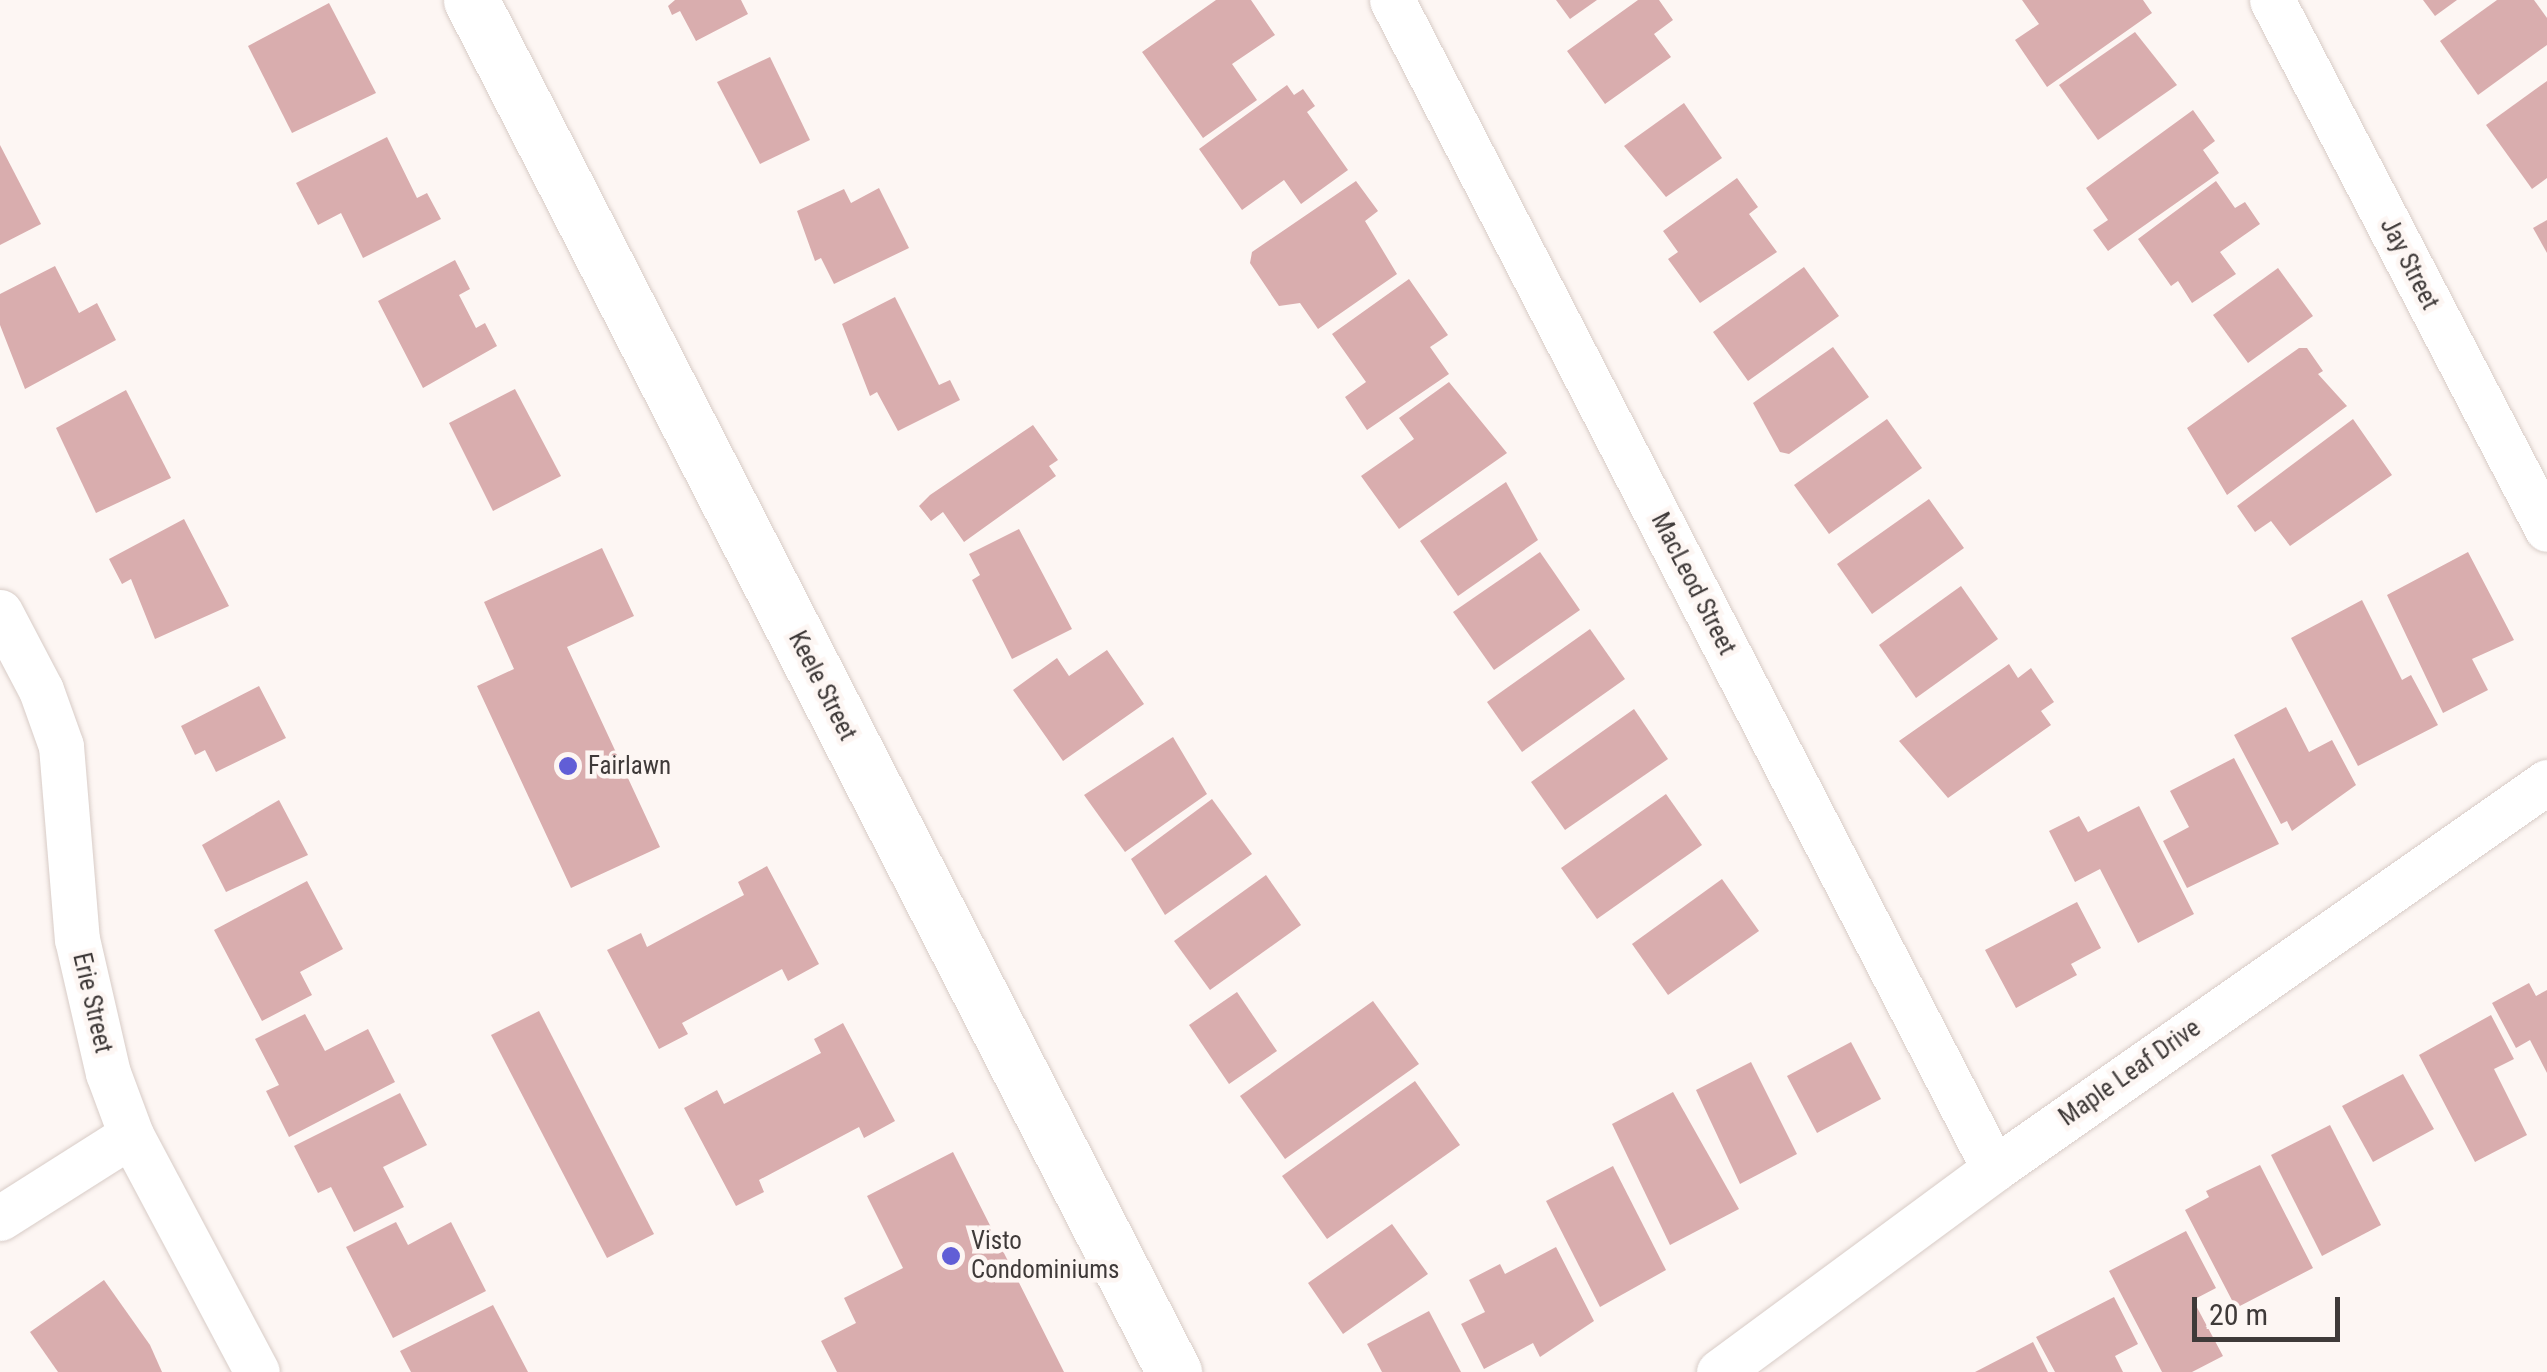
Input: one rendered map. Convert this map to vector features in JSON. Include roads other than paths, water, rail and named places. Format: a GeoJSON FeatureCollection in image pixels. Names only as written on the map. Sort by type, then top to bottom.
{"type":"FeatureCollection","features":[{"type":"Feature","properties":{"kind":"main road","name":"Keele Street"},"geometry":{"type":"LineString","coordinates":[[471,0],[1174,1372]]}},
{"type":"Feature","properties":{"kind":"street","name":"MacLeod Street"},"geometry":{"type":"LineString","coordinates":[[1392,0],[1994,1168]]}},
{"type":"Feature","properties":{"kind":"street","name":"Jay Street"},"geometry":{"type":"LineString","coordinates":[[2272,0],[2547,529]]}},
{"type":"Feature","properties":{"kind":"street","name":"Erie Street"},"geometry":{"type":"LineString","coordinates":[[0,612],[61,746],[77,939],[108,1072],[131,1135],[257,1372]]}},
{"type":"Feature","properties":{"kind":"street","name":"Maple Leaf Drive"},"geometry":{"type":"LineString","coordinates":[[1718,1372],[1994,1168],[2547,782]]}},
{"type":"Feature","properties":{"kind":"street"},"geometry":{"type":"LineString","coordinates":[[0,1218],[131,1135]]}},
{"type":"Feature","properties":{"kind":"place","name":"Fairlawn"},"geometry":{"type":"Point","coordinates":[568,766]}},
{"type":"Feature","properties":{"kind":"place","name":"Visto Condominiums"},"geometry":{"type":"Point","coordinates":[951,1256]}}]}
